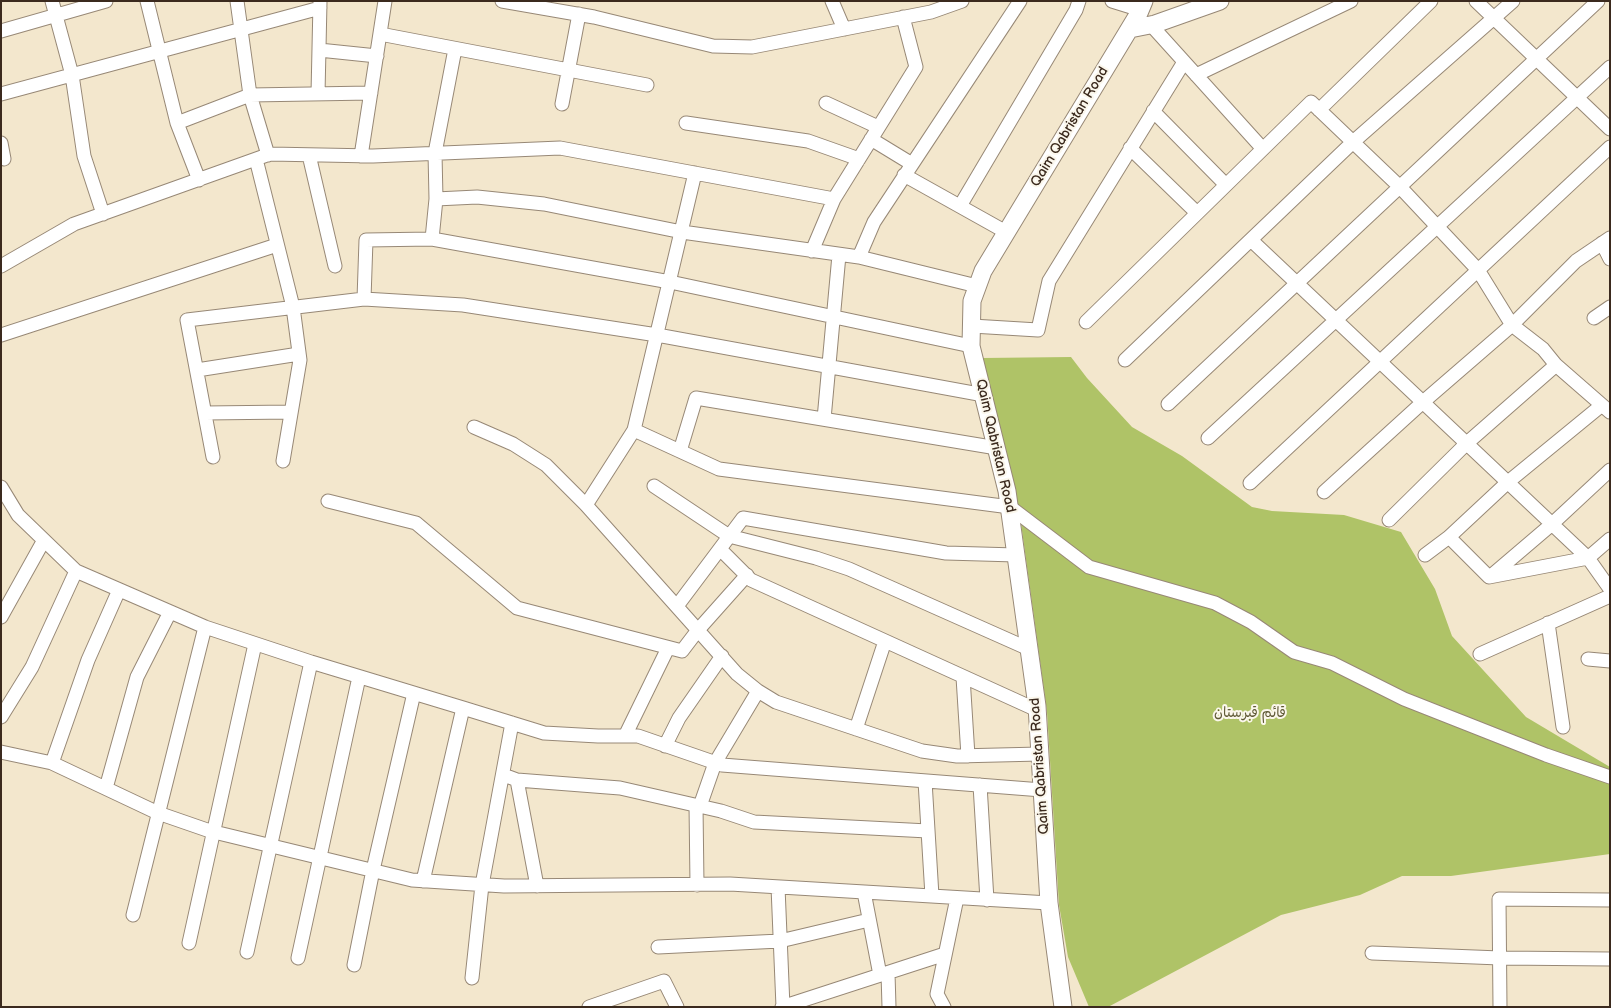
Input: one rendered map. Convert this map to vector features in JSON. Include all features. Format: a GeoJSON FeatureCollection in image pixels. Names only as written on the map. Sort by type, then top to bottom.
{"type":"FeatureCollection","features":[{"type":"Feature","properties":{"kind":"street"},"geometry":{"type":"LineString","coordinates":[[52,1],[72,75],[84,156],[103,214]]}},
{"type":"Feature","properties":{"kind":"street"},"geometry":{"type":"LineString","coordinates":[[1,31],[106,1]]}},
{"type":"Feature","properties":{"kind":"street"},"geometry":{"type":"LineString","coordinates":[[147,1],[177,124],[199,180]]}},
{"type":"Feature","properties":{"kind":"street"},"geometry":{"type":"LineString","coordinates":[[237,1],[250,95],[277,245],[293,307],[300,360],[283,461]]}},
{"type":"Feature","properties":{"kind":"street"},"geometry":{"type":"LineString","coordinates":[[361,156],[385,1]]}},
{"type":"Feature","properties":{"kind":"street"},"geometry":{"type":"LineString","coordinates":[[502,1],[579,14],[713,46],[752,47],[903,17],[931,6],[962,1]]}},
{"type":"Feature","properties":{"kind":"street"},"geometry":{"type":"LineString","coordinates":[[832,1],[844,29]]}},
{"type":"Feature","properties":{"kind":"street"},"geometry":{"type":"LineString","coordinates":[[859,257],[874,222],[1020,1]]}},
{"type":"Feature","properties":{"kind":"street"},"geometry":{"type":"LineString","coordinates":[[960,206],[1076,10],[1079,1]]}},
{"type":"Feature","properties":{"kind":"street"},"geometry":{"type":"LineString","coordinates":[[1112,1],[1142,6]]}},
{"type":"Feature","properties":{"kind":"street"},"geometry":{"type":"LineString","coordinates":[[1196,75],[1351,1]]}},
{"type":"Feature","properties":{"kind":"street"},"geometry":{"type":"LineString","coordinates":[[1319,110],[1431,1]]}},
{"type":"Feature","properties":{"kind":"street"},"geometry":{"type":"LineString","coordinates":[[1476,1],[1610,129]]}},
{"type":"Feature","properties":{"kind":"street"},"geometry":{"type":"LineString","coordinates":[[1124,360],[1353,142],[1513,1]]}},
{"type":"Feature","properties":{"kind":"street"},"geometry":{"type":"LineString","coordinates":[[1168,404],[1598,1]]}},
{"type":"Feature","properties":{"kind":"street"},"geometry":{"type":"LineString","coordinates":[[1130,29],[1151,25],[1217,2]]}},
{"type":"Feature","properties":{"kind":"street"},"geometry":{"type":"LineString","coordinates":[[1,94],[242,29],[320,5],[318,94]]}},
{"type":"Feature","properties":{"kind":"street","name":"Qaim Qabristan Road"},"geometry":{"type":"LineString","coordinates":[[1063,1007],[1049,903],[1037,710],[1010,507],[972,346],[972,301],[983,270],[1130,29],[1142,6]]}},
{"type":"Feature","properties":{"kind":"street"},"geometry":{"type":"LineString","coordinates":[[562,104],[579,14]]}},
{"type":"Feature","properties":{"kind":"street"},"geometry":{"type":"LineString","coordinates":[[812,251],[834,199],[916,67],[903,17]]}},
{"type":"Feature","properties":{"kind":"street"},"geometry":{"type":"LineString","coordinates":[[1151,25],[1263,149]]}},
{"type":"Feature","properties":{"kind":"street"},"geometry":{"type":"LineString","coordinates":[[380,34],[647,85]]}},
{"type":"Feature","properties":{"kind":"street"},"geometry":{"type":"LineString","coordinates":[[432,239],[436,198],[435,153],[455,48]]}},
{"type":"Feature","properties":{"kind":"street"},"geometry":{"type":"LineString","coordinates":[[319,50],[377,56]]}},
{"type":"Feature","properties":{"kind":"street"},"geometry":{"type":"LineString","coordinates":[[972,326],[1038,330],[1049,281],[1184,62]]}},
{"type":"Feature","properties":{"kind":"street"},"geometry":{"type":"LineString","coordinates":[[1208,438],[1610,67]]}},
{"type":"Feature","properties":{"kind":"street"},"geometry":{"type":"LineString","coordinates":[[177,124],[250,95],[371,93]]}},
{"type":"Feature","properties":{"kind":"street"},"geometry":{"type":"LineString","coordinates":[[1086,322],[1311,102],[1400,187],[1478,270],[1512,324],[1543,349],[1556,365],[1606,409],[1508,482],[1449,537],[1425,555]]}},
{"type":"Feature","properties":{"kind":"street"},"geometry":{"type":"LineString","coordinates":[[826,103],[878,127]]}},
{"type":"Feature","properties":{"kind":"street"},"geometry":{"type":"LineString","coordinates":[[1153,111],[1226,185]]}},
{"type":"Feature","properties":{"kind":"street"},"geometry":{"type":"LineString","coordinates":[[686,123],[808,141],[859,159]]}},
{"type":"Feature","properties":{"kind":"street"},"geometry":{"type":"LineString","coordinates":[[871,139],[908,169],[960,206],[1006,232]]}},
{"type":"Feature","properties":{"kind":"street"},"geometry":{"type":"LineString","coordinates":[[1,143],[4,159]]}},
{"type":"Feature","properties":{"kind":"street"},"geometry":{"type":"LineString","coordinates":[[1250,483],[1610,147]]}},
{"type":"Feature","properties":{"kind":"street"},"geometry":{"type":"LineString","coordinates":[[1,266],[74,224],[262,157],[309,155],[361,156],[560,148],[834,199]]}},
{"type":"Feature","properties":{"kind":"street"},"geometry":{"type":"LineString","coordinates":[[1130,148],[1197,214]]}},
{"type":"Feature","properties":{"kind":"street"},"geometry":{"type":"LineString","coordinates":[[309,155],[335,266]]}},
{"type":"Feature","properties":{"kind":"street"},"geometry":{"type":"LineString","coordinates":[[586,505],[634,430],[695,173]]}},
{"type":"Feature","properties":{"kind":"street"},"geometry":{"type":"LineString","coordinates":[[436,198],[477,197],[544,204],[682,232],[859,257],[977,286]]}},
{"type":"Feature","properties":{"kind":"street"},"geometry":{"type":"LineString","coordinates":[[364,298],[366,240],[432,239],[670,282],[972,346]]}},
{"type":"Feature","properties":{"kind":"street"},"geometry":{"type":"LineString","coordinates":[[1250,240],[1588,558],[1610,589]]}},
{"type":"Feature","properties":{"kind":"street"},"geometry":{"type":"LineString","coordinates":[[1324,492],[1512,324],[1576,261],[1606,241],[1610,259]]}},
{"type":"Feature","properties":{"kind":"street"},"geometry":{"type":"LineString","coordinates":[[1,335],[277,245]]}},
{"type":"Feature","properties":{"kind":"street"},"geometry":{"type":"LineString","coordinates":[[824,419],[839,255]]}},
{"type":"Feature","properties":{"kind":"street"},"geometry":{"type":"LineString","coordinates":[[213,457],[188,320],[364,298],[463,305],[657,335],[984,395]]}},
{"type":"Feature","properties":{"kind":"street"},"geometry":{"type":"LineString","coordinates":[[1594,318],[1610,307]]}},
{"type":"Feature","properties":{"kind":"street"},"geometry":{"type":"LineString","coordinates":[[197,370],[299,354]]}},
{"type":"Feature","properties":{"kind":"street"},"geometry":{"type":"LineString","coordinates":[[1389,520],[1467,443],[1556,365]]}},
{"type":"Feature","properties":{"kind":"street"},"geometry":{"type":"LineString","coordinates":[[680,451],[696,398],[997,448]]}},
{"type":"Feature","properties":{"kind":"street"},"geometry":{"type":"LineString","coordinates":[[205,414],[291,412]]}},
{"type":"Feature","properties":{"kind":"street"},"geometry":{"type":"LineString","coordinates":[[474,427],[513,444],[546,465],[586,505],[737,674],[758,691],[776,702],[922,751],[957,756],[1040,754]]}},
{"type":"Feature","properties":{"kind":"street"},"geometry":{"type":"LineString","coordinates":[[634,430],[719,469],[1010,507],[1089,567],[1215,603],[1251,622],[1294,652],[1332,663],[1404,699],[1546,755],[1610,777]]}},
{"type":"Feature","properties":{"kind":"street"},"geometry":{"type":"LineString","coordinates":[[1489,577],[1552,524],[1610,470]]}},
{"type":"Feature","properties":{"kind":"street"},"geometry":{"type":"LineString","coordinates":[[654,486],[729,536],[816,558],[849,569],[1029,649]]}},
{"type":"Feature","properties":{"kind":"street"},"geometry":{"type":"LineString","coordinates":[[3,497],[18,515],[76,571],[118,590],[206,627],[255,644],[544,733],[561,735],[638,736],[722,765],[1042,790]]}},
{"type":"Feature","properties":{"kind":"street"},"geometry":{"type":"LineString","coordinates":[[328,501],[416,523],[517,608],[682,651],[698,630],[747,575]]}},
{"type":"Feature","properties":{"kind":"street"},"geometry":{"type":"LineString","coordinates":[[677,606],[743,518],[946,553],[1016,555]]}},
{"type":"Feature","properties":{"kind":"street"},"geometry":{"type":"LineString","coordinates":[[1449,537],[1489,577]]}},
{"type":"Feature","properties":{"kind":"street"},"geometry":{"type":"LineString","coordinates":[[1489,577],[1588,558],[1610,539]]}},
{"type":"Feature","properties":{"kind":"street"},"geometry":{"type":"LineString","coordinates":[[1,617],[44,540]]}},
{"type":"Feature","properties":{"kind":"street"},"geometry":{"type":"LineString","coordinates":[[720,549],[751,580],[1037,710]]}},
{"type":"Feature","properties":{"kind":"street"},"geometry":{"type":"LineString","coordinates":[[1,717],[32,667],[76,571]]}},
{"type":"Feature","properties":{"kind":"street"},"geometry":{"type":"LineString","coordinates":[[52,763],[88,660],[118,590]]}},
{"type":"Feature","properties":{"kind":"street"},"geometry":{"type":"LineString","coordinates":[[1480,654],[1610,596]]}},
{"type":"Feature","properties":{"kind":"street"},"geometry":{"type":"LineString","coordinates":[[106,788],[137,677],[170,612]]}},
{"type":"Feature","properties":{"kind":"street"},"geometry":{"type":"LineString","coordinates":[[1548,623],[1563,727]]}},
{"type":"Feature","properties":{"kind":"street"},"geometry":{"type":"LineString","coordinates":[[134,915],[158,813],[206,627]]}},
{"type":"Feature","properties":{"kind":"street"},"geometry":{"type":"LineString","coordinates":[[856,729],[885,641]]}},
{"type":"Feature","properties":{"kind":"street"},"geometry":{"type":"LineString","coordinates":[[189,943],[255,644]]}},
{"type":"Feature","properties":{"kind":"street"},"geometry":{"type":"LineString","coordinates":[[625,736],[668,648]]}},
{"type":"Feature","properties":{"kind":"street"},"geometry":{"type":"LineString","coordinates":[[666,746],[678,718],[722,656]]}},
{"type":"Feature","properties":{"kind":"street"},"geometry":{"type":"LineString","coordinates":[[1588,659],[1610,661]]}},
{"type":"Feature","properties":{"kind":"street"},"geometry":{"type":"LineString","coordinates":[[247,952],[311,662]]}},
{"type":"Feature","properties":{"kind":"street"},"geometry":{"type":"LineString","coordinates":[[963,676],[968,756]]}},
{"type":"Feature","properties":{"kind":"street"},"geometry":{"type":"LineString","coordinates":[[298,958],[359,677]]}},
{"type":"Feature","properties":{"kind":"street"},"geometry":{"type":"LineString","coordinates":[[697,885],[698,805],[715,763],[758,691]]}},
{"type":"Feature","properties":{"kind":"street"},"geometry":{"type":"LineString","coordinates":[[354,965],[373,870],[414,693]]}},
{"type":"Feature","properties":{"kind":"street"},"geometry":{"type":"LineString","coordinates":[[423,881],[463,708]]}},
{"type":"Feature","properties":{"kind":"street"},"geometry":{"type":"LineString","coordinates":[[472,978],[482,885],[512,723]]}},
{"type":"Feature","properties":{"kind":"street"},"geometry":{"type":"LineString","coordinates":[[1,752],[52,763],[158,813],[214,832],[412,880],[482,885],[697,885],[778,887],[1049,903]]}},
{"type":"Feature","properties":{"kind":"street"},"geometry":{"type":"LineString","coordinates":[[502,775],[517,780],[620,788],[721,810],[754,822],[928,831]]}},
{"type":"Feature","properties":{"kind":"street"},"geometry":{"type":"LineString","coordinates":[[517,780],[537,886]]}},
{"type":"Feature","properties":{"kind":"street"},"geometry":{"type":"LineString","coordinates":[[925,781],[932,896]]}},
{"type":"Feature","properties":{"kind":"street"},"geometry":{"type":"LineString","coordinates":[[980,785],[987,900]]}},
{"type":"Feature","properties":{"kind":"street"},"geometry":{"type":"LineString","coordinates":[[778,887],[783,1007],[945,954]]}},
{"type":"Feature","properties":{"kind":"street"},"geometry":{"type":"LineString","coordinates":[[864,892],[869,920],[884,974],[889,1007]]}},
{"type":"Feature","properties":{"kind":"street"},"geometry":{"type":"LineString","coordinates":[[944,1007],[937,994],[957,898]]}},
{"type":"Feature","properties":{"kind":"street"},"geometry":{"type":"LineString","coordinates":[[1500,1007],[1499,899],[1610,900]]}},
{"type":"Feature","properties":{"kind":"street"},"geometry":{"type":"LineString","coordinates":[[658,947],[780,941],[869,920]]}},
{"type":"Feature","properties":{"kind":"street"},"geometry":{"type":"LineString","coordinates":[[1372,953],[1500,958],[1610,959]]}},
{"type":"Feature","properties":{"kind":"street"},"geometry":{"type":"LineString","coordinates":[[589,1007],[664,981],[677,1007]]}},
{"type":"Feature","properties":{"kind":"green space","name":"قائم قبرستان"},"geometry":{"type":"Polygon","coordinates":[[[1071,357],[1087,378],[1132,427],[1182,456],[1252,507],[1272,511],[1344,515],[1401,532],[1435,589],[1452,636],[1526,717],[1610,767],[1610,854],[1451,876],[1402,876],[1360,895],[1281,915],[1108,1007],[1089,1007],[1068,957],[1059,905],[1047,712],[1019,509],[983,358],[1071,357]]]}}]}
